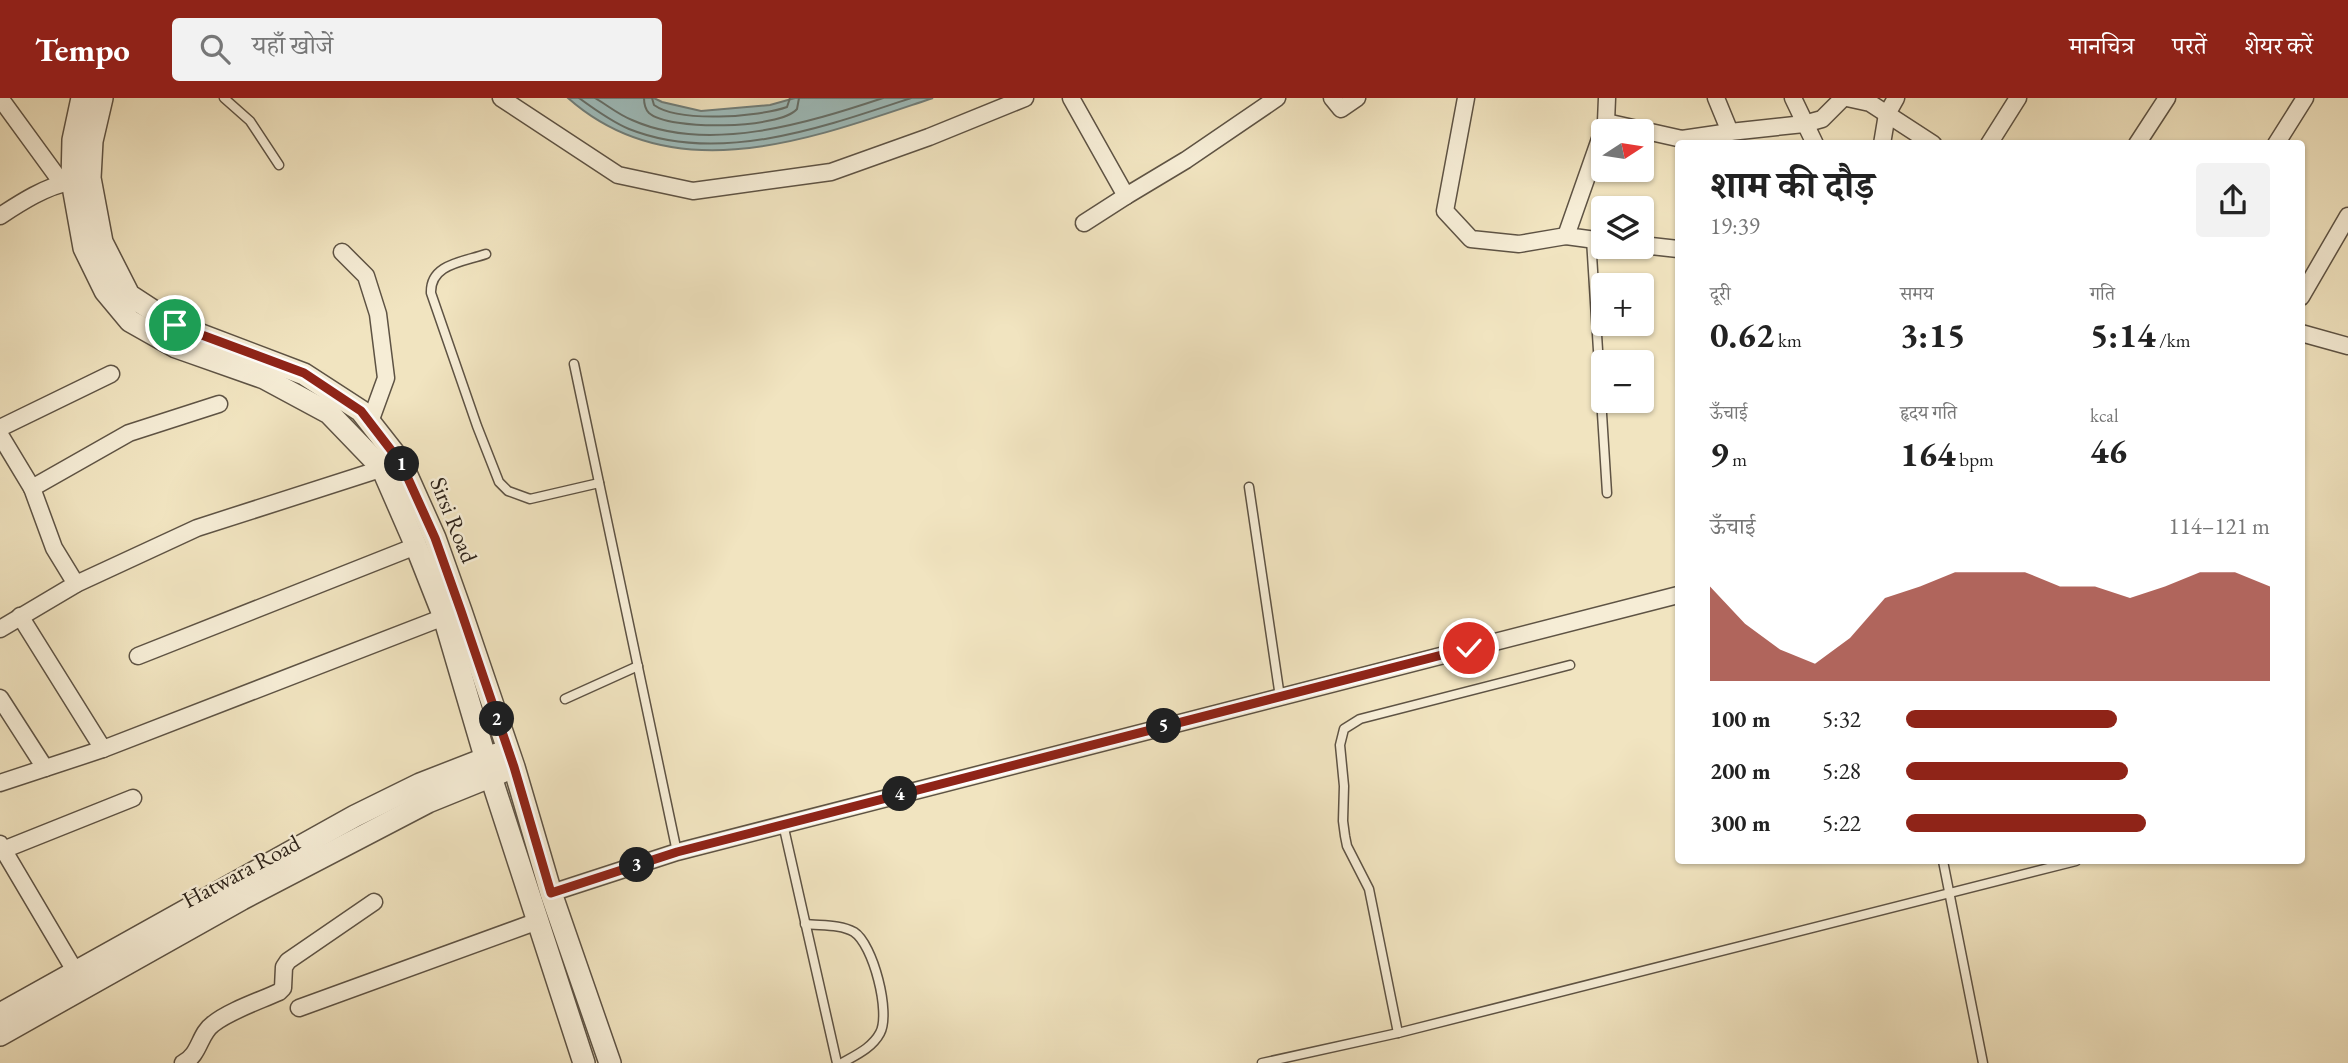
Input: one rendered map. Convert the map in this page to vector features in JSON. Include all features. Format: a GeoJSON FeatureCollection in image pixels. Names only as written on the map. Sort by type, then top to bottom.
{"type":"FeatureCollection","features":[{"type":"Feature","properties":{"kind":"street"},"geometry":{"type":"LineString","coordinates":[[0,98],[75,181],[16,206],[0,216]]}},
{"type":"Feature","properties":{"kind":"street","name":"Sirsi Road"},"geometry":{"type":"LineString","coordinates":[[82,98],[74,140],[75,181],[84,248],[105,291],[130,321],[176,347],[264,378],[329,413],[391,466],[416,546],[444,617],[489,768],[584,1063]]}},
{"type":"Feature","properties":{"kind":"street","name":"Sirsi Road"},"geometry":{"type":"LineString","coordinates":[[102,98],[92,141],[75,181],[102,242],[130,295],[175,325],[304,373],[361,411],[370,422],[391,466],[435,538],[511,759],[551,893],[610,1063]]}},
{"type":"Feature","properties":{"kind":"street"},"geometry":{"type":"LineString","coordinates":[[501,98],[618,175],[693,191],[831,172],[929,137],[1025,98]]}},
{"type":"Feature","properties":{"kind":"street"},"geometry":{"type":"LineString","coordinates":[[1071,98],[1126,196]]}},
{"type":"Feature","properties":{"kind":"street"},"geometry":{"type":"LineString","coordinates":[[1084,223],[1186,160],[1277,98]]}},
{"type":"Feature","properties":{"kind":"street"},"geometry":{"type":"LineString","coordinates":[[1332,98],[1341,109],[1357,98]]}},
{"type":"Feature","properties":{"kind":"street"},"geometry":{"type":"LineString","coordinates":[[1466,98],[1445,211],[1471,239],[1519,244],[1566,236],[1591,239]]}},
{"type":"Feature","properties":{"kind":"street"},"geometry":{"type":"LineString","coordinates":[[1606,119],[1607,98]]}},
{"type":"Feature","properties":{"kind":"street"},"geometry":{"type":"LineString","coordinates":[[1716,98],[1730,132]]}},
{"type":"Feature","properties":{"kind":"street"},"geometry":{"type":"LineString","coordinates":[[1793,98],[1813,140]]}},
{"type":"Feature","properties":{"kind":"street"},"geometry":{"type":"LineString","coordinates":[[1654,133],[1682,139],[1804,124],[1822,119],[1845,98],[1870,103],[1927,140]]}},
{"type":"Feature","properties":{"kind":"street"},"geometry":{"type":"LineString","coordinates":[[1883,140],[1886,114],[1896,98]]}},
{"type":"Feature","properties":{"kind":"street"},"geometry":{"type":"LineString","coordinates":[[1992,140],[2018,98]]}},
{"type":"Feature","properties":{"kind":"street"},"geometry":{"type":"LineString","coordinates":[[2140,140],[2167,98]]}},
{"type":"Feature","properties":{"kind":"street"},"geometry":{"type":"LineString","coordinates":[[2279,140],[2305,98]]}},
{"type":"Feature","properties":{"kind":"street"},"geometry":{"type":"LineString","coordinates":[[1566,236],[1591,165]]}},
{"type":"Feature","properties":{"kind":"street"},"geometry":{"type":"LineString","coordinates":[[2305,291],[2345,227]]}},
{"type":"Feature","properties":{"kind":"street"},"geometry":{"type":"LineString","coordinates":[[1654,246],[1675,249]]}},
{"type":"Feature","properties":{"kind":"street"},"geometry":{"type":"LineString","coordinates":[[342,253],[366,276],[377,314],[386,378],[370,422]]}},
{"type":"Feature","properties":{"kind":"street"},"geometry":{"type":"LineString","coordinates":[[2305,334],[2348,346]]}},
{"type":"Feature","properties":{"kind":"street"},"geometry":{"type":"LineString","coordinates":[[0,428],[111,374]]}},
{"type":"Feature","properties":{"kind":"street"},"geometry":{"type":"LineString","coordinates":[[32,488],[129,433],[219,404]]}},
{"type":"Feature","properties":{"kind":"street"},"geometry":{"type":"LineString","coordinates":[[0,435],[32,488],[54,548],[76,584]]}},
{"type":"Feature","properties":{"kind":"street"},"geometry":{"type":"LineString","coordinates":[[0,629],[76,584],[197,528],[391,466]]}},
{"type":"Feature","properties":{"kind":"street"},"geometry":{"type":"LineString","coordinates":[[138,656],[416,546]]}},
{"type":"Feature","properties":{"kind":"street"},"geometry":{"type":"LineString","coordinates":[[551,893],[677,852],[1675,596]]}},
{"type":"Feature","properties":{"kind":"street"},"geometry":{"type":"LineString","coordinates":[[20,617],[103,749]]}},
{"type":"Feature","properties":{"kind":"street"},"geometry":{"type":"LineString","coordinates":[[0,783],[103,749],[444,617]]}},
{"type":"Feature","properties":{"kind":"street"},"geometry":{"type":"LineString","coordinates":[[0,698],[46,768]]}},
{"type":"Feature","properties":{"kind":"street","name":"Hatwara Road"},"geometry":{"type":"LineString","coordinates":[[0,1035],[80,979],[189,918],[511,759]]}},
{"type":"Feature","properties":{"kind":"street"},"geometry":{"type":"LineString","coordinates":[[0,1014],[80,979],[2,847],[133,798]]}},
{"type":"Feature","properties":{"kind":"street"},"geometry":{"type":"LineString","coordinates":[[183,1063],[190,1060],[196,1052],[210,1025],[279,992],[283,988],[284,967],[288,961],[374,902]]}},
{"type":"Feature","properties":{"kind":"street"},"geometry":{"type":"LineString","coordinates":[[299,1008],[538,920]]}},
{"type":"Feature","properties":{"kind":"lane"},"geometry":{"type":"LineString","coordinates":[[224,98],[250,121],[279,165]]}},
{"type":"Feature","properties":{"kind":"lane"},"geometry":{"type":"LineString","coordinates":[[486,254],[438,270],[430,282],[431,293],[499,482],[508,492],[530,499],[599,483]]}},
{"type":"Feature","properties":{"kind":"lane"},"geometry":{"type":"LineString","coordinates":[[1598,259],[1608,493]]}},
{"type":"Feature","properties":{"kind":"lane"},"geometry":{"type":"LineString","coordinates":[[574,365],[677,852]]}},
{"type":"Feature","properties":{"kind":"lane"},"geometry":{"type":"LineString","coordinates":[[1249,486],[1280,696]]}},
{"type":"Feature","properties":{"kind":"lane"},"geometry":{"type":"LineString","coordinates":[[1398,1033],[1369,889],[1347,846],[1345,836],[1340,745],[1344,729],[1360,719],[1570,665]]}},
{"type":"Feature","properties":{"kind":"lane"},"geometry":{"type":"LineString","coordinates":[[565,699],[638,666]]}},
{"type":"Feature","properties":{"kind":"lane"},"geometry":{"type":"LineString","coordinates":[[783,824],[806,924],[839,1063],[873,1043],[884,1025],[878,980],[869,951],[861,938],[852,931],[841,928],[806,924]]}},
{"type":"Feature","properties":{"kind":"lane"},"geometry":{"type":"LineString","coordinates":[[1945,864],[1983,1063]]}},
{"type":"Feature","properties":{"kind":"lane"},"geometry":{"type":"LineString","coordinates":[[1262,1063],[1398,1033],[2064,864]]}},
{"type":"Feature","properties":{"kind":"water"},"geometry":{"type":"Polygon","coordinates":[[[568,98],[654,98],[701,111],[770,105],[795,98],[933,98],[842,128],[794,140],[747,148],[700,150],[654,144],[610,127],[568,98]]]}},
{"type":"Feature","properties":{"kind":"route"},"geometry":{"type":"LineString","coordinates":[[175,325],[304,373],[361,411],[401,463],[435,538],[461,611],[514,767],[551,893],[677,852],[1469,648]]}}]}
